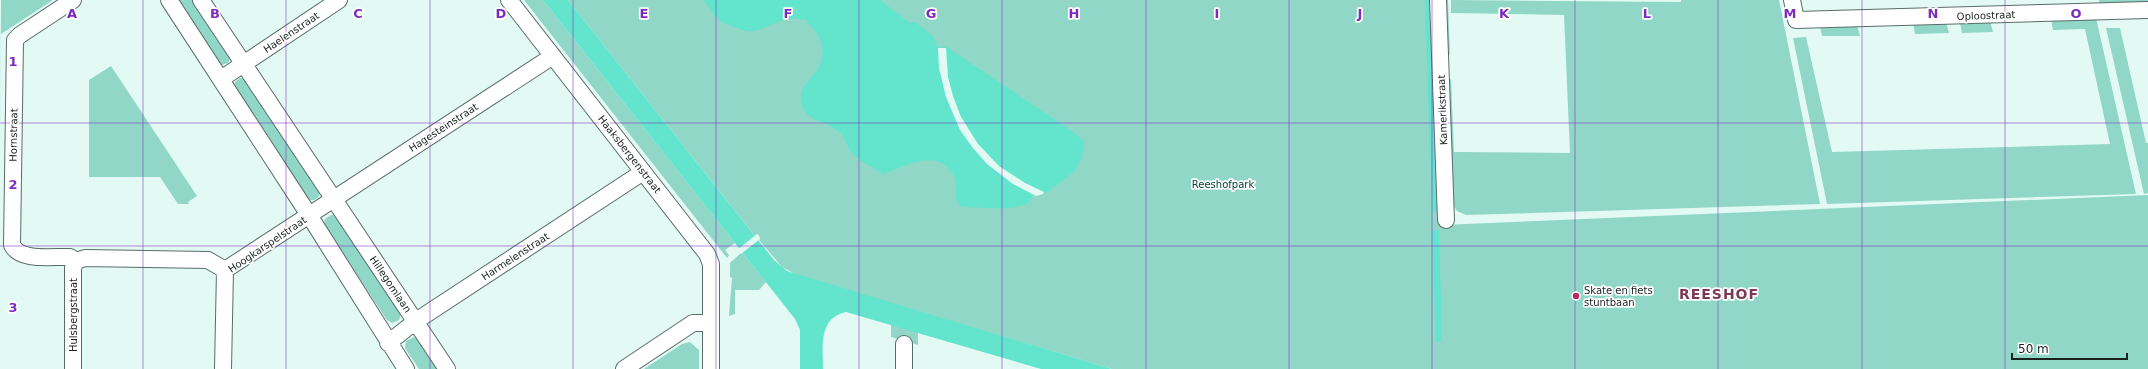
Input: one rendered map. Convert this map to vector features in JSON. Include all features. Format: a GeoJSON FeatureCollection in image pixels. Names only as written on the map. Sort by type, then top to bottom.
{"type":"FeatureCollection","features":[{"type":"Feature","properties":{"kind":"street","name":"Hornstraat"},"geometry":{"type":"LineString","coordinates":[[73,0],[20,34],[15,40],[12,245],[15,252],[23,256],[70,256],[76,261],[85,258],[208,260],[225,270]]}},
{"type":"Feature","properties":{"kind":"street"},"geometry":{"type":"LineString","coordinates":[[169,0],[309,215],[388,343],[406,369]]}},
{"type":"Feature","properties":{"kind":"street","name":"Hillegomlaan"},"geometry":{"type":"LineString","coordinates":[[201,0],[447,369]]}},
{"type":"Feature","properties":{"kind":"street","name":"Haelenstraat"},"geometry":{"type":"LineString","coordinates":[[244,64],[339,0]]}},
{"type":"Feature","properties":{"kind":"street","name":"Haaksbergenstraat"},"geometry":{"type":"LineString","coordinates":[[509,0],[707,254],[711,264],[711,369]]}},
{"type":"Feature","properties":{"kind":"street","name":"Kamerikstraat"},"geometry":{"type":"LineString","coordinates":[[1438,0],[1446,220]]}},
{"type":"Feature","properties":{"kind":"street","name":"Oploostraat"},"geometry":{"type":"LineString","coordinates":[[1792,0],[1796,20],[2148,10]]}},
{"type":"Feature","properties":{"kind":"street","name":"Hagesteinstraat"},"geometry":{"type":"LineString","coordinates":[[334,199],[553,56]]}},
{"type":"Feature","properties":{"kind":"street"},"geometry":{"type":"LineString","coordinates":[[221,79],[244,64]]}},
{"type":"Feature","properties":{"kind":"street","name":"Harmelenstraat"},"geometry":{"type":"LineString","coordinates":[[388,343],[416,321],[643,172]]}},
{"type":"Feature","properties":{"kind":"street"},"geometry":{"type":"LineString","coordinates":[[309,215],[334,199]]}},
{"type":"Feature","properties":{"kind":"street","name":"Hoogkarspelstraat"},"geometry":{"type":"LineString","coordinates":[[223,369],[225,270],[309,215]]}},
{"type":"Feature","properties":{"kind":"street","name":"Hulsbergstraat"},"geometry":{"type":"LineString","coordinates":[[73,369],[73,268],[76,261]]}},
{"type":"Feature","properties":{"kind":"street"},"geometry":{"type":"LineString","coordinates":[[624,369],[693,323],[711,323]]}},
{"type":"Feature","properties":{"kind":"street"},"geometry":{"type":"LineString","coordinates":[[904,344],[904,369]]}},
{"type":"Feature","properties":{"kind":"green space"},"geometry":{"type":"Polygon","coordinates":[[[1,0],[53,0],[1,34],[0,179],[1,0]]]}},
{"type":"Feature","properties":{"kind":"green space"},"geometry":{"type":"Polygon","coordinates":[[[176,0],[194,0],[231,57],[228,63],[222,65],[218,64],[176,0]]]}},
{"type":"Feature","properties":{"kind":"green space"},"geometry":{"type":"Polygon","coordinates":[[[524,0],[543,0],[735,243],[725,250],[729,255],[727,258],[524,0]]]}},
{"type":"Feature","properties":{"kind":"green space","name":"Reeshofpark"},"geometry":{"type":"Polygon","coordinates":[[[568,0],[1434,0],[1442,225],[2148,195],[2148,369],[1112,369],[797,275],[782,267],[759,240],[760,238],[758,234],[755,236],[568,0]]]}},
{"type":"Feature","properties":{"kind":"green space"},"geometry":{"type":"Polygon","coordinates":[[[1445,0],[1448,0],[1450,55],[1447,52],[1445,0]]]}},
{"type":"Feature","properties":{"kind":"green space"},"geometry":{"type":"Polygon","coordinates":[[[1451,0],[1681,2],[1681,0],[1779,0],[1820,204],[1466,215],[1457,211],[1453,205],[1448,81],[1451,79],[1454,152],[1570,153],[1564,15],[1451,13],[1451,0]]]}},
{"type":"Feature","properties":{"kind":"green space"},"geometry":{"type":"Polygon","coordinates":[[[2099,0],[2148,0],[2148,5],[2100,6],[2099,0]]]}},
{"type":"Feature","properties":{"kind":"green space"},"geometry":{"type":"Polygon","coordinates":[[[2096,18],[2136,194],[1827,204],[1793,38],[1806,37],[1832,152],[2110,144],[2085,29],[2053,30],[2051,19],[2096,18]]]}},
{"type":"Feature","properties":{"kind":"green space"},"geometry":{"type":"Polygon","coordinates":[[[1990,21],[1993,32],[1962,33],[1960,22],[1990,21]]]}},
{"type":"Feature","properties":{"kind":"green space"},"geometry":{"type":"Polygon","coordinates":[[[1946,22],[1949,33],[1915,34],[1913,23],[1946,22]]]}},
{"type":"Feature","properties":{"kind":"green space"},"geometry":{"type":"Polygon","coordinates":[[[1857,25],[1860,36],[1822,36],[1820,26],[1857,25]]]}},
{"type":"Feature","properties":{"kind":"green space"},"geometry":{"type":"Polygon","coordinates":[[[2106,28],[2120,28],[2146,143],[2148,143],[2148,193],[2144,194],[2106,28]]]}},
{"type":"Feature","properties":{"kind":"green space"},"geometry":{"type":"Polygon","coordinates":[[[111,66],[197,196],[188,202],[189,204],[178,204],[160,177],[89,177],[89,80],[111,66]]]}},
{"type":"Feature","properties":{"kind":"green space"},"geometry":{"type":"Polygon","coordinates":[[[240,78],[245,79],[320,193],[315,199],[307,199],[234,86],[235,82],[240,78]]]}},
{"type":"Feature","properties":{"kind":"green space"},"geometry":{"type":"Polygon","coordinates":[[[331,215],[335,215],[401,313],[399,320],[392,323],[387,320],[324,225],[325,219],[331,215]]]}},
{"type":"Feature","properties":{"kind":"green space"},"geometry":{"type":"Polygon","coordinates":[[[742,252],[766,282],[759,290],[735,290],[735,314],[729,316],[732,278],[730,277],[730,263],[742,252]]]}},
{"type":"Feature","properties":{"kind":"green space"},"geometry":{"type":"Polygon","coordinates":[[[891,324],[918,332],[918,345],[891,337],[891,324]]]}},
{"type":"Feature","properties":{"kind":"green space"},"geometry":{"type":"Polygon","coordinates":[[[414,337],[418,339],[438,369],[419,369],[405,348],[406,341],[414,337]]]}},
{"type":"Feature","properties":{"kind":"green space"},"geometry":{"type":"Polygon","coordinates":[[[690,342],[699,350],[699,369],[644,369],[682,344],[690,342]]]}},
{"type":"Feature","properties":{"kind":"shaded area"},"geometry":{"type":"Polygon","coordinates":[[[543,0],[568,0],[774,260],[787,271],[1112,369],[1041,369],[846,312],[837,315],[826,327],[823,343],[823,369],[800,369],[800,330],[795,319],[543,0]]]}},
{"type":"Feature","properties":{"kind":"shaded area"},"geometry":{"type":"Polygon","coordinates":[[[704,0],[880,0],[910,23],[915,22],[933,36],[938,48],[945,46],[1072,131],[1084,141],[1082,158],[1073,173],[1046,193],[1033,195],[1028,203],[1022,206],[1005,208],[960,206],[955,197],[956,183],[954,176],[943,164],[935,161],[927,160],[909,164],[883,174],[855,156],[839,132],[830,126],[811,118],[804,111],[801,99],[802,90],[817,71],[823,51],[820,38],[807,23],[807,20],[788,18],[755,31],[746,31],[723,23],[714,15],[704,0]]]}},
{"type":"Feature","properties":{"kind":"shaded area"},"geometry":{"type":"Polygon","coordinates":[[[1425,0],[1430,0],[1438,210],[1435,213],[1432,210],[1425,0]]]}},
{"type":"Feature","properties":{"kind":"shaded area"},"geometry":{"type":"Polygon","coordinates":[[[1434,230],[1439,232],[1442,339],[1439,343],[1436,340],[1432,233],[1434,230]]]}},
{"type":"Feature","properties":{"kind":"pier"},"geometry":{"type":"Polygon","coordinates":[[[938,48],[946,48],[948,77],[953,96],[961,117],[978,144],[999,166],[1025,183],[1044,192],[1043,194],[1036,196],[1013,184],[987,164],[960,130],[946,97],[939,68],[938,48]]]}},
{"type":"Feature","properties":{"kind":"pier"},"geometry":{"type":"Polygon","coordinates":[[[757,234],[760,239],[741,254],[738,249],[757,234]]]}},
{"type":"Feature","properties":{"kind":"place","name":"Skate en fiets stuntbaan"},"geometry":{"type":"Point","coordinates":[1576,296]}},
{"type":"Feature","properties":{"kind":"district","name":"REESHOF"},"geometry":{"type":"Point","coordinates":[1719,294]}}]}
